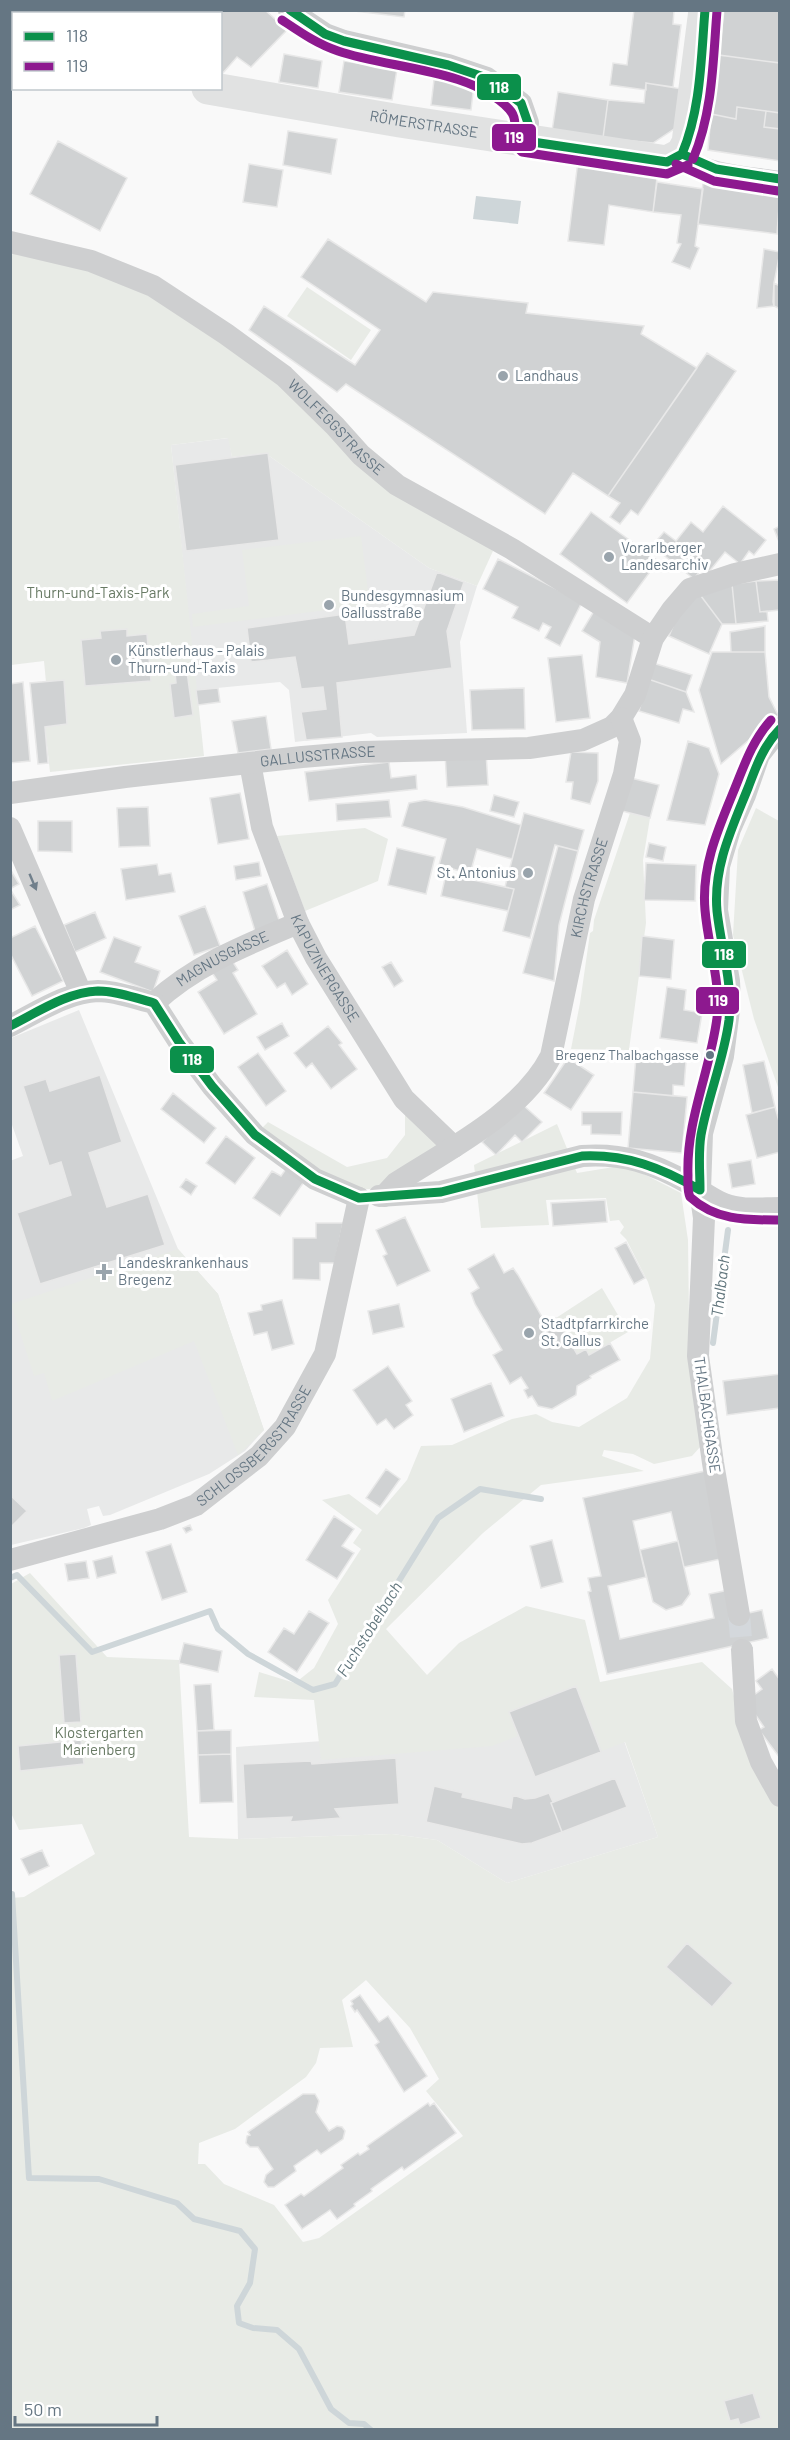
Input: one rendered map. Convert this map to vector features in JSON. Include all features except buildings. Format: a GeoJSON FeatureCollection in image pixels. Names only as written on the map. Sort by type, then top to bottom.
{"type":"FeatureCollection","features":[{"type":"Feature","properties":{"kind":"main road"},"geometry":{"type":"LineString","coordinates":[[682,154],[688,143],[694,106],[705,10]]}},
{"type":"Feature","properties":{"kind":"main road","name":"RÖMERSTRASSE"},"geometry":{"type":"LineString","coordinates":[[220,90],[667,162],[682,154]]}},
{"type":"Feature","properties":{"kind":"street"},"geometry":{"type":"LineString","coordinates":[[289,10],[325,34],[344,41],[448,65],[487,78],[521,103],[528,123],[526,141]]}},
{"type":"Feature","properties":{"kind":"street"},"geometry":{"type":"LineString","coordinates":[[682,154],[691,161],[720,170],[780,178]]}},
{"type":"Feature","properties":{"kind":"street","name":"WOLFEGGSTRASSE"},"geometry":{"type":"LineString","coordinates":[[10,242],[91,261],[153,285],[284,376],[361,455],[397,485],[512,549],[653,638]]}},
{"type":"Feature","properties":{"kind":"street"},"geometry":{"type":"LineString","coordinates":[[621,718],[635,695],[653,638],[690,589],[735,574],[780,564]]}},
{"type":"Feature","properties":{"kind":"street","name":"GALLUSSTRASSE"},"geometry":{"type":"LineString","coordinates":[[10,793],[69,784],[362,752],[529,748],[563,744],[598,735],[612,727],[621,718]]}},
{"type":"Feature","properties":{"kind":"street","name":"KIRCHSTRASSE"},"geometry":{"type":"LineString","coordinates":[[384,1196],[396,1183],[481,1130],[526,1090],[546,1066],[551,1056],[584,898],[624,774],[630,741],[621,718]]}},
{"type":"Feature","properties":{"kind":"street","name":"THALBACHGASSE"},"geometry":{"type":"LineString","coordinates":[[739,1615],[713,1463],[698,1356],[704,1218],[700,1190],[702,1133],[723,1056],[730,1002],[729,981],[717,910],[719,866],[730,829],[759,755],[780,728]]}},
{"type":"Feature","properties":{"kind":"street","name":"KAPUZINERGASSE"},"geometry":{"type":"LineString","coordinates":[[250,763],[261,827],[298,923],[331,983],[404,1099],[454,1147]]}},
{"type":"Feature","properties":{"kind":"street"},"geometry":{"type":"LineString","coordinates":[[10,828],[81,993]]}},
{"type":"Feature","properties":{"kind":"street","name":"MAGNUSGASSE"},"geometry":{"type":"LineString","coordinates":[[154,1003],[165,993],[225,954],[298,923]]}},
{"type":"Feature","properties":{"kind":"street"},"geometry":{"type":"LineString","coordinates":[[10,1026],[60,1000],[81,993],[100,991],[154,1003],[179,1042],[212,1086],[255,1135],[315,1179],[359,1198],[441,1192],[582,1156],[605,1154],[646,1163],[725,1205],[742,1208],[780,1208]]}},
{"type":"Feature","properties":{"kind":"street","name":"SCHLOSSBERGSTRASSE"},"geometry":{"type":"LineString","coordinates":[[10,1560],[160,1519],[196,1505],[259,1456],[285,1427],[325,1354],[359,1198]]}},
{"type":"Feature","properties":{"kind":"street"},"geometry":{"type":"LineString","coordinates":[[742,1650],[746,1720],[761,1762],[780,1796]]}},
{"type":"Feature","properties":{"kind":"shaded area"},"geometry":{"type":"Polygon","coordinates":[[[476,196],[521,201],[518,224],[473,219],[476,196]]]}},
{"type":"Feature","properties":{"kind":"shaded area","name":"Bundesgymnasium Gallusstraße"},"geometry":{"type":"Polygon","coordinates":[[[229,438],[232,457],[265,453],[429,568],[477,586],[460,642],[467,733],[377,737],[371,733],[295,742],[289,690],[280,682],[196,690],[171,445],[229,438]]]}},
{"type":"Feature","properties":{"kind":"shaded area","name":"Landeskrankenhaus Bregenz"},"geometry":{"type":"Polygon","coordinates":[[[79,1010],[178,1249],[218,1294],[264,1430],[245,1451],[209,1474],[110,1515],[103,1516],[99,1506],[87,1509],[91,1525],[84,1528],[11,1545],[10,1161],[23,1156],[11,1122],[11,1038],[79,1010]]]}},
{"type":"Feature","properties":{"kind":"shaded area"},"geometry":{"type":"Polygon","coordinates":[[[580,1675],[610,1701],[658,1837],[507,1883],[437,1840],[392,1834],[238,1839],[236,1747],[352,1739],[580,1675]]]}},
{"type":"Feature","properties":{"kind":"green space","name":"Thurn-und-Taxis-Park"},"geometry":{"type":"Polygon","coordinates":[[[17,249],[120,280],[225,337],[493,551],[477,586],[429,568],[265,453],[232,457],[228,438],[171,445],[204,756],[50,772],[45,727],[67,724],[64,680],[46,682],[44,661],[11,665],[10,257],[17,249]]]}},
{"type":"Feature","properties":{"kind":"green space"},"geometry":{"type":"Polygon","coordinates":[[[307,287],[371,330],[351,360],[287,316],[307,287]]]}},
{"type":"Feature","properties":{"kind":"green space"},"geometry":{"type":"Polygon","coordinates":[[[361,536],[368,591],[380,590],[382,603],[193,627],[192,614],[249,606],[242,550],[361,536]]]}},
{"type":"Feature","properties":{"kind":"green space"},"geometry":{"type":"Polygon","coordinates":[[[756,808],[779,821],[779,1090],[754,1019],[733,935],[738,850],[756,808]]]}},
{"type":"Feature","properties":{"kind":"green space"},"geometry":{"type":"Polygon","coordinates":[[[630,813],[650,818],[643,860],[646,923],[629,1050],[571,1049],[590,933],[593,931],[594,920],[630,813]]]}},
{"type":"Feature","properties":{"kind":"green space"},"geometry":{"type":"Polygon","coordinates":[[[365,828],[388,839],[378,881],[305,911],[277,836],[365,828]]]}},
{"type":"Feature","properties":{"kind":"green space"},"geometry":{"type":"Polygon","coordinates":[[[405,1110],[443,1147],[385,1185],[369,1189],[352,1188],[318,1175],[258,1132],[268,1122],[347,1167],[387,1158],[405,1135],[405,1110]]]}},
{"type":"Feature","properties":{"kind":"green space","name":"Klostergarten Marienberg"},"geometry":{"type":"Polygon","coordinates":[[[557,1124],[577,1173],[626,1165],[681,1193],[688,1240],[689,1316],[701,1446],[692,1456],[654,1464],[633,1454],[604,1450],[602,1456],[644,1471],[541,1485],[483,1533],[386,1629],[427,1675],[459,1643],[526,1606],[585,1620],[600,1682],[702,1662],[732,1689],[752,1766],[779,1807],[779,2429],[11,2429],[11,1898],[24,1897],[95,1854],[82,1824],[19,1830],[11,1813],[11,1584],[30,1573],[107,1657],[179,1660],[189,1837],[238,1839],[392,1834],[437,1840],[507,1883],[658,1837],[625,1742],[602,1751],[576,1686],[509,1712],[518,1736],[492,1746],[321,1760],[314,1700],[254,1697],[259,1672],[295,1683],[314,1668],[338,1624],[328,1600],[361,1549],[353,1543],[362,1530],[322,1500],[349,1494],[377,1515],[407,1480],[421,1446],[452,1445],[512,1419],[536,1414],[552,1422],[579,1427],[627,1398],[650,1359],[655,1305],[648,1282],[626,1239],[620,1233],[624,1227],[619,1220],[610,1221],[606,1198],[546,1200],[549,1225],[481,1228],[474,1165],[557,1124]],[[366,1980],[342,2000],[353,2047],[320,2048],[316,2063],[306,2077],[235,2129],[199,2143],[198,2164],[205,2164],[224,2184],[274,2205],[303,2242],[319,2238],[463,2136],[426,2091],[439,2079],[410,2028],[366,1980]]]}},
{"type":"Feature","properties":{"kind":"green space"},"geometry":{"type":"Polygon","coordinates":[[[178,1249],[218,1294],[264,1430],[238,1455],[194,1341],[52,1401],[44,1373],[34,1376],[11,1304],[178,1249]]]}},
{"type":"Feature","properties":{"kind":"green space"},"geometry":{"type":"Polygon","coordinates":[[[602,1288],[628,1332],[589,1355],[586,1349],[577,1354],[556,1318],[602,1288]]]}},
{"type":"Feature","properties":{"kind":"waterway","name":"Thalbach"},"geometry":{"type":"LineString","coordinates":[[713,1343],[728,1230]]}},
{"type":"Feature","properties":{"kind":"waterway","name":"Fuchstobelbach"},"geometry":{"type":"LineString","coordinates":[[10,1578],[17,1575],[92,1652],[210,1611],[218,1629],[248,1654],[313,1690],[335,1684],[438,1518],[480,1489],[541,1499]]}},
{"type":"Feature","properties":{"kind":"waterway","name":"Fuchstobelbach"},"geometry":{"type":"LineString","coordinates":[[12,1894],[29,2178],[99,2179],[177,2203],[194,2219],[240,2231],[255,2249],[250,2283],[237,2306],[239,2323],[253,2328],[277,2330],[299,2349],[331,2409],[349,2423],[364,2424],[371,2430]]}},
{"type":"Feature","properties":{"kind":"tunnel"},"geometry":{"type":"LineString","coordinates":[[739,1615],[742,1650]]}},
{"type":"Feature","properties":{"kind":"transit line","name":"118"},"geometry":{"type":"LineString","coordinates":[[290,10],[325,34],[344,41],[448,65],[487,78],[521,103],[528,123],[526,141],[667,162],[682,154]]}},
{"type":"Feature","properties":{"kind":"transit line","name":"118"},"geometry":{"type":"LineString","coordinates":[[682,154],[697,101],[705,10]]}},
{"type":"Feature","properties":{"kind":"transit line","name":"119"},"geometry":{"type":"LineString","coordinates":[[693,159],[705,123],[713,67],[717,11]]}},
{"type":"Feature","properties":{"kind":"transit line","name":"119"},"geometry":{"type":"LineString","coordinates":[[282,20],[316,41],[338,51],[451,77],[492,95],[512,113],[515,122],[514,144],[522,152],[667,174],[688,165]]}},
{"type":"Feature","properties":{"kind":"transit line","name":"118"},"geometry":{"type":"LineString","coordinates":[[682,154],[716,169],[780,179]]}},
{"type":"Feature","properties":{"kind":"transit line","name":"119"},"geometry":{"type":"LineString","coordinates":[[676,164],[714,181],[778,191]]}},
{"type":"Feature","properties":{"kind":"transit line","name":"119"},"geometry":{"type":"LineString","coordinates":[[771,720],[754,744],[746,761],[717,832],[706,878],[705,910],[718,1004],[714,1038],[694,1115],[688,1155],[688,1192],[690,1197],[700,1205],[721,1215],[732,1218],[780,1220]]}},
{"type":"Feature","properties":{"kind":"transit line","name":"118"},"geometry":{"type":"LineString","coordinates":[[700,1190],[701,1135],[724,1049],[730,1006],[717,911],[718,879],[730,833],[757,765],[769,742],[780,729]]}},
{"type":"Feature","properties":{"kind":"transit line","name":"118"},"geometry":{"type":"LineString","coordinates":[[10,1026],[53,1004],[86,992],[112,992],[154,1003],[179,1042],[212,1086],[255,1135],[315,1179],[359,1198]]}},
{"type":"Feature","properties":{"kind":"transit line","name":"118"},"geometry":{"type":"LineString","coordinates":[[359,1198],[441,1192],[582,1156],[614,1157],[644,1164],[672,1175],[700,1190]]}},
{"type":"Feature","properties":{"kind":"place","name":"Landhaus"},"geometry":{"type":"Point","coordinates":[503,376]}},
{"type":"Feature","properties":{"kind":"place","name":"Vorarlberger Landesarchiv"},"geometry":{"type":"Point","coordinates":[609,557]}},
{"type":"Feature","properties":{"kind":"place","name":"Bundesgymnasium Gallusstraße"},"geometry":{"type":"Point","coordinates":[329,605]}},
{"type":"Feature","properties":{"kind":"place","name":"Künstlerhaus - Palais Thurn-und-Taxis"},"geometry":{"type":"Point","coordinates":[116,660]}},
{"type":"Feature","properties":{"kind":"place","name":"St. Antonius"},"geometry":{"type":"Point","coordinates":[528,873]}},
{"type":"Feature","properties":{"kind":"place","name":"Bregenz Thalbachgasse"},"geometry":{"type":"Point","coordinates":[710,1055]}},
{"type":"Feature","properties":{"kind":"place","name":"Landeskrankenhaus Bregenz"},"geometry":{"type":"Point","coordinates":[104,1272]}},
{"type":"Feature","properties":{"kind":"place","name":"Stadtpfarrkirche St. Gallus"},"geometry":{"type":"Point","coordinates":[529,1333]}}]}
